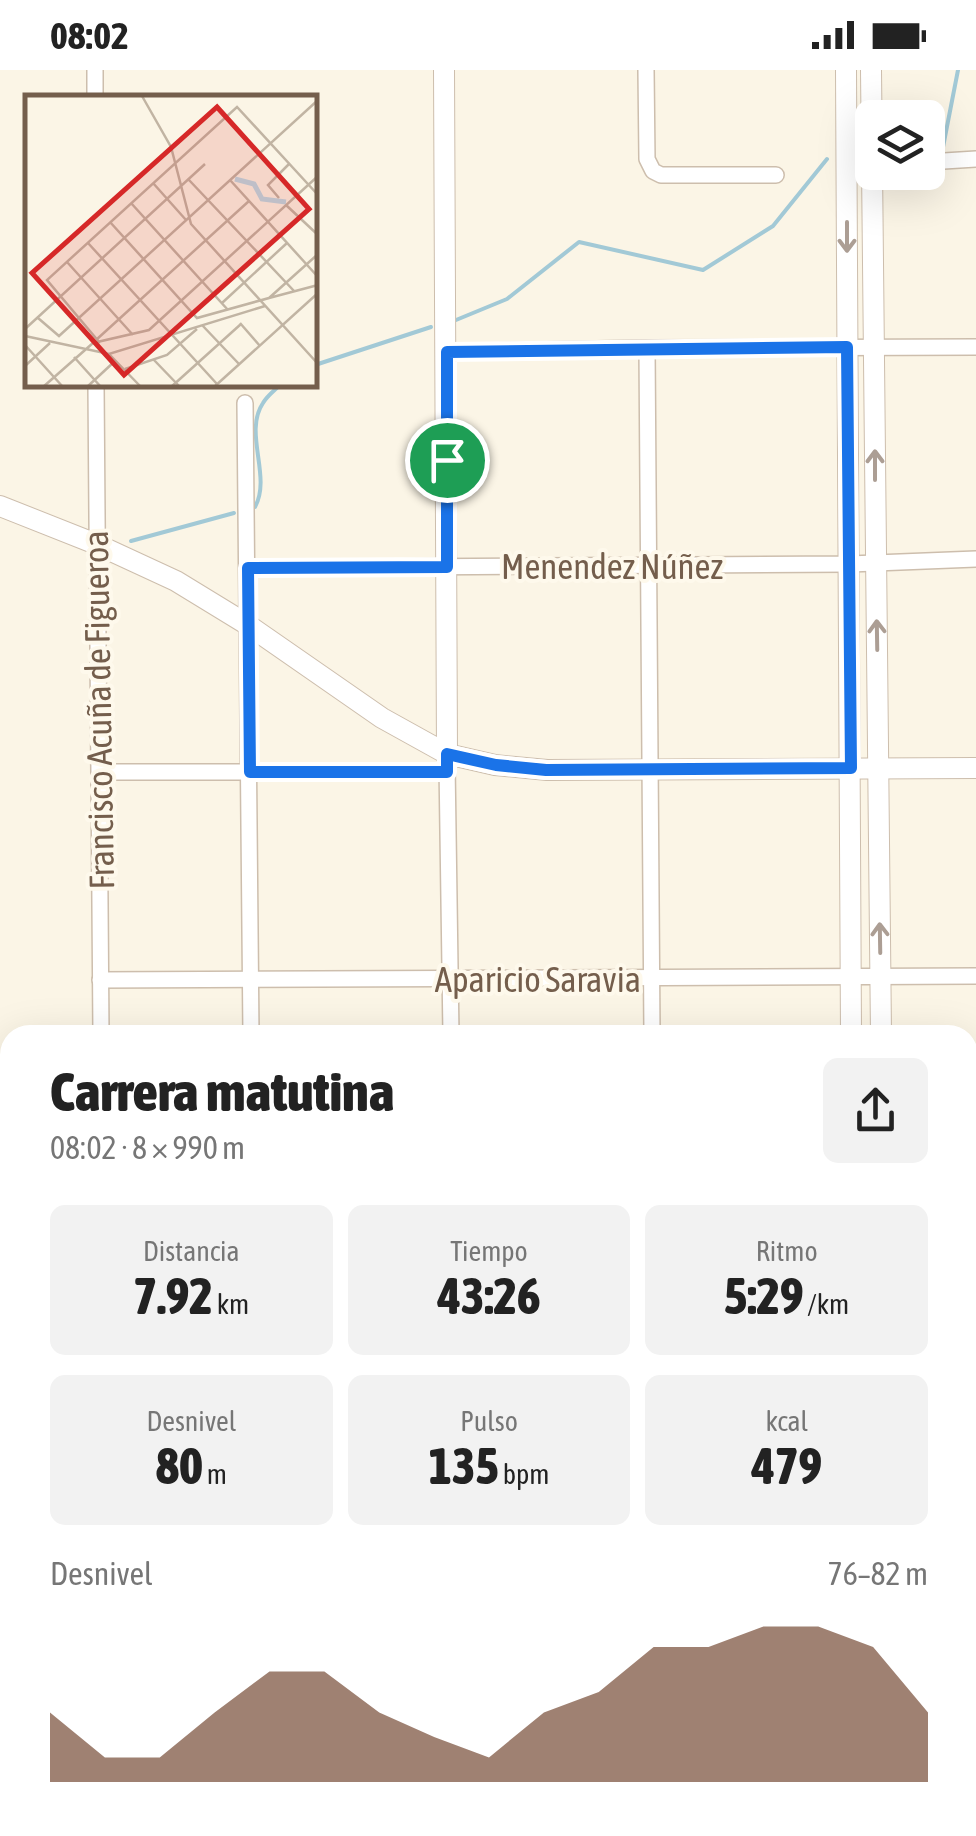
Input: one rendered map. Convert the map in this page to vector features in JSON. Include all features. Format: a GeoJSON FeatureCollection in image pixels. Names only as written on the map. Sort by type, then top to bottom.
{"type":"FeatureCollection","features":[{"type":"Feature","properties":{"kind":"street"},"geometry":{"type":"LineString","coordinates":[[94,70],[95,95]]}},
{"type":"Feature","properties":{"kind":"street"},"geometry":{"type":"LineString","coordinates":[[444,70],[451,1025]]}},
{"type":"Feature","properties":{"kind":"street"},"geometry":{"type":"LineString","coordinates":[[646,70],[648,159],[652,171],[661,175],[776,175]]}},
{"type":"Feature","properties":{"kind":"street"},"geometry":{"type":"LineString","coordinates":[[846,70],[851,1025]]}},
{"type":"Feature","properties":{"kind":"street"},"geometry":{"type":"LineString","coordinates":[[871,70],[871,100]]}},
{"type":"Feature","properties":{"kind":"street"},"geometry":{"type":"LineString","coordinates":[[945,161],[976,159]]}},
{"type":"Feature","properties":{"kind":"street"},"geometry":{"type":"LineString","coordinates":[[847,174],[855,171]]}},
{"type":"Feature","properties":{"kind":"street"},"geometry":{"type":"LineString","coordinates":[[872,190],[882,1025]]}},
{"type":"Feature","properties":{"kind":"street"},"geometry":{"type":"LineString","coordinates":[[447,352],[976,347]]}},
{"type":"Feature","properties":{"kind":"street"},"geometry":{"type":"LineString","coordinates":[[647,348],[652,1025]]}},
{"type":"Feature","properties":{"kind":"street","name":"Francisco Acuña de Figueroa"},"geometry":{"type":"LineString","coordinates":[[96,388],[101,1025]]}},
{"type":"Feature","properties":{"kind":"street"},"geometry":{"type":"LineString","coordinates":[[245,402],[251,1025]]}},
{"type":"Feature","properties":{"kind":"street"},"geometry":{"type":"LineString","coordinates":[[0,506],[176,580],[447,763]]}},
{"type":"Feature","properties":{"kind":"street","name":"Menendez Núñez"},"geometry":{"type":"LineString","coordinates":[[248,568],[850,564],[976,559]]}},
{"type":"Feature","properties":{"kind":"street"},"geometry":{"type":"LineString","coordinates":[[851,707],[860,700],[870,700],[879,707]]}},
{"type":"Feature","properties":{"kind":"street"},"geometry":{"type":"LineString","coordinates":[[100,772],[250,772],[447,763],[546,770],[976,768]]}},
{"type":"Feature","properties":{"kind":"street"},"geometry":{"type":"LineString","coordinates":[[850,823],[859,830],[871,831],[878,824]]}},
{"type":"Feature","properties":{"kind":"street","name":"Aparicio Saravia"},"geometry":{"type":"LineString","coordinates":[[100,980],[976,976]]}},
{"type":"Feature","properties":{"kind":"waterway"},"geometry":{"type":"LineString","coordinates":[[945,137],[958,70]]}},
{"type":"Feature","properties":{"kind":"waterway"},"geometry":{"type":"LineString","coordinates":[[456,320],[507,299],[579,242],[703,270],[773,226],[827,159]]}},
{"type":"Feature","properties":{"kind":"waterway"},"geometry":{"type":"LineString","coordinates":[[318,364],[431,327]]}},
{"type":"Feature","properties":{"kind":"waterway"},"geometry":{"type":"LineString","coordinates":[[255,507],[261,482],[256,441],[258,415],[277,388]]}},
{"type":"Feature","properties":{"kind":"waterway"},"geometry":{"type":"LineString","coordinates":[[131,541],[234,513]]}},
{"type":"Feature","properties":{"kind":"route"},"geometry":{"type":"LineString","coordinates":[[847,347],[851,768],[546,770],[496,765],[447,754],[447,772],[250,772],[248,568],[447,567],[447,460],[447,352],[847,347]]}}]}
